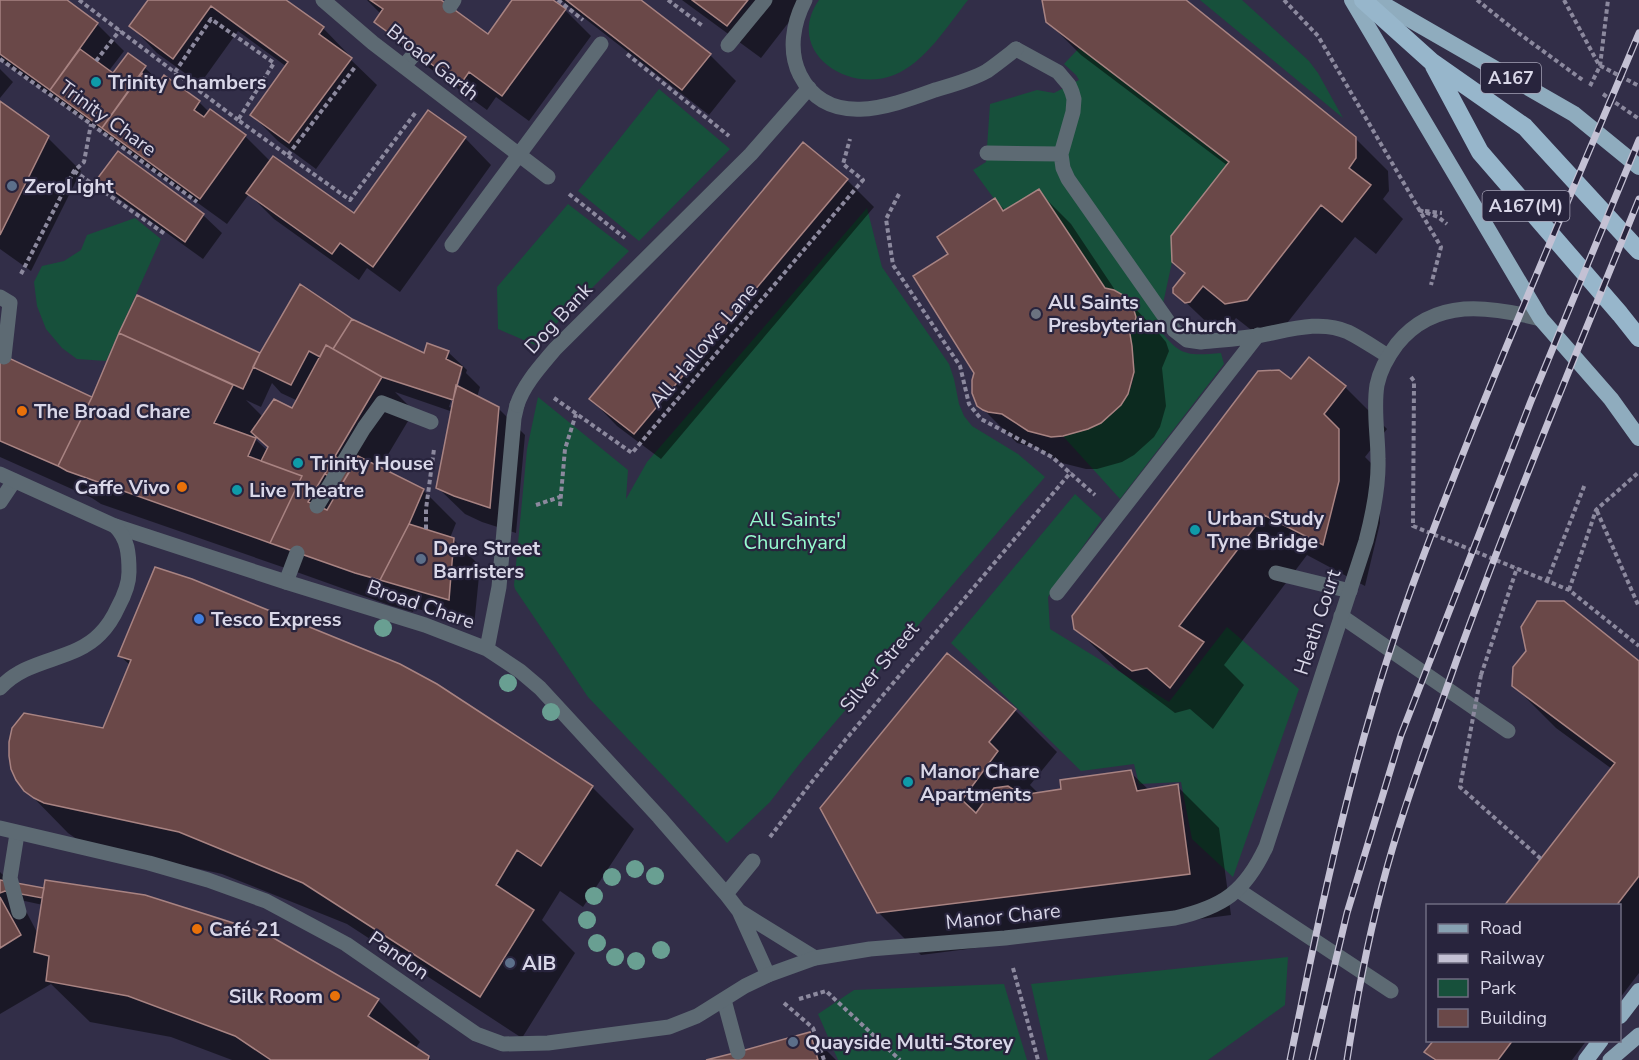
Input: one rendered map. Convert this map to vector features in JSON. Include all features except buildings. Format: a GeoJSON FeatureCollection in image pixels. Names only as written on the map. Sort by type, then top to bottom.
{"type":"FeatureCollection","features":[{"type":"Feature","properties":{"kind":"highway"},"geometry":{"type":"LineString","coordinates":[[1352,0],[1541,319],[1611,399],[1639,438]]}},
{"type":"Feature","properties":{"kind":"highway","name":"A167(M)"},"geometry":{"type":"LineString","coordinates":[[1363,0],[1432,62],[1525,127],[1639,251]]}},
{"type":"Feature","properties":{"kind":"highway","name":"A167"},"geometry":{"type":"LineString","coordinates":[[1376,0],[1574,114],[1639,167]]}},
{"type":"Feature","properties":{"kind":"highway","name":"A167(M)"},"geometry":{"type":"LineString","coordinates":[[1432,62],[1480,152],[1639,338]]}},
{"type":"Feature","properties":{"kind":"highway"},"geometry":{"type":"LineString","coordinates":[[1621,1015],[1639,991]]}},
{"type":"Feature","properties":{"kind":"highway"},"geometry":{"type":"LineString","coordinates":[[1586,1060],[1600,1042]]}},
{"type":"Feature","properties":{"kind":"main road"},"geometry":{"type":"LineString","coordinates":[[1610,1060],[1633,1045],[1639,1035]]}},
{"type":"Feature","properties":{"kind":"street","name":"Broad Garth"},"geometry":{"type":"LineString","coordinates":[[323,0],[374,43],[548,177]]}},
{"type":"Feature","properties":{"kind":"street"},"geometry":{"type":"LineString","coordinates":[[728,45],[765,0]]}},
{"type":"Feature","properties":{"kind":"street"},"geometry":{"type":"LineString","coordinates":[[806,0],[798,18],[793,40],[797,68],[816,95],[836,106],[859,110],[873,109],[905,101],[985,72],[1016,49],[1058,72],[1069,85],[1074,99],[1074,112],[1061,154],[1063,168],[1068,179],[1162,315],[1181,336],[1194,342],[1258,335],[1281,330],[1332,327],[1348,332],[1388,356],[1399,342],[1423,321],[1446,312],[1479,308],[1512,311],[1541,319]]}},
{"type":"Feature","properties":{"kind":"street"},"geometry":{"type":"LineString","coordinates":[[452,245],[602,44]]}},
{"type":"Feature","properties":{"kind":"street"},"geometry":{"type":"LineString","coordinates":[[404,66],[416,52]]}},
{"type":"Feature","properties":{"kind":"street","name":"Dog Bank"},"geometry":{"type":"LineString","coordinates":[[487,649],[500,587],[514,418],[520,397],[529,381],[555,349],[751,154],[809,88]]}},
{"type":"Feature","properties":{"kind":"street"},"geometry":{"type":"LineString","coordinates":[[987,153],[1061,154]]}},
{"type":"Feature","properties":{"kind":"street"},"geometry":{"type":"LineString","coordinates":[[4,357],[5,300]]}},
{"type":"Feature","properties":{"kind":"street"},"geometry":{"type":"LineString","coordinates":[[1057,593],[1258,335]]}},
{"type":"Feature","properties":{"kind":"street","name":"Heath Court"},"geometry":{"type":"LineString","coordinates":[[1238,890],[1251,875],[1266,848],[1366,541],[1376,492],[1377,384],[1388,356]]}},
{"type":"Feature","properties":{"kind":"street"},"geometry":{"type":"LineString","coordinates":[[317,506],[364,428],[382,403],[431,422]]}},
{"type":"Feature","properties":{"kind":"street","name":"Broad Chare"},"geometry":{"type":"LineString","coordinates":[[0,474],[115,526],[425,625],[487,649],[520,671],[540,688],[659,817],[726,894],[739,911],[768,975]]}},
{"type":"Feature","properties":{"kind":"street"},"geometry":{"type":"LineString","coordinates":[[0,502],[14,481]]}},
{"type":"Feature","properties":{"kind":"street"},"geometry":{"type":"LineString","coordinates":[[0,688],[21,671],[84,646],[100,634],[113,617],[125,596],[129,576],[127,543],[122,532],[115,526]]}},
{"type":"Feature","properties":{"kind":"street"},"geometry":{"type":"LineString","coordinates":[[286,582],[297,553]]}},
{"type":"Feature","properties":{"kind":"street"},"geometry":{"type":"LineString","coordinates":[[1276,573],[1350,591]]}},
{"type":"Feature","properties":{"kind":"street"},"geometry":{"type":"LineString","coordinates":[[1341,616],[1508,731]]}},
{"type":"Feature","properties":{"kind":"street","name":"Pandon"},"geometry":{"type":"LineString","coordinates":[[0,828],[17,834],[148,863],[208,880],[266,901],[346,944],[476,1034],[503,1044],[548,1043],[669,1028],[697,1016],[745,986],[768,975]]}},
{"type":"Feature","properties":{"kind":"street"},"geometry":{"type":"LineString","coordinates":[[17,834],[10,878],[19,912]]}},
{"type":"Feature","properties":{"kind":"street"},"geometry":{"type":"LineString","coordinates":[[726,894],[753,861]]}},
{"type":"Feature","properties":{"kind":"street"},"geometry":{"type":"LineString","coordinates":[[1238,890],[1391,991]]}},
{"type":"Feature","properties":{"kind":"street","name":"Manor Chare"},"geometry":{"type":"LineString","coordinates":[[768,975],[815,958],[870,949],[1005,938],[1175,918],[1190,915],[1221,902],[1238,890]]}},
{"type":"Feature","properties":{"kind":"street","name":"Broad Chare"},"geometry":{"type":"LineString","coordinates":[[739,911],[815,958]]}},
{"type":"Feature","properties":{"kind":"street"},"geometry":{"type":"LineString","coordinates":[[724,1000],[738,1052]]}},
{"type":"Feature","properties":{"kind":"path"},"geometry":{"type":"LineString","coordinates":[[79,0],[238,120],[350,200],[434,89]]}},
{"type":"Feature","properties":{"kind":"path"},"geometry":{"type":"LineString","coordinates":[[668,0],[728,45]]}},
{"type":"Feature","properties":{"kind":"path"},"geometry":{"type":"LineString","coordinates":[[1284,0],[1318,36],[1441,248],[1433,276]]}},
{"type":"Feature","properties":{"kind":"path"},"geometry":{"type":"LineString","coordinates":[[1477,0],[1590,86],[1600,66],[1608,0]]}},
{"type":"Feature","properties":{"kind":"path"},"geometry":{"type":"LineString","coordinates":[[1564,0],[1600,66],[1639,86]]}},
{"type":"Feature","properties":{"kind":"path"},"geometry":{"type":"LineString","coordinates":[[175,72],[211,19],[274,63],[238,120]]}},
{"type":"Feature","properties":{"kind":"path"},"geometry":{"type":"LineString","coordinates":[[96,61],[120,30]]}},
{"type":"Feature","properties":{"kind":"path"},"geometry":{"type":"LineString","coordinates":[[288,155],[374,43]]}},
{"type":"Feature","properties":{"kind":"path","name":"Trinity Chare"},"geometry":{"type":"LineString","coordinates":[[0,59],[197,202]]}},
{"type":"Feature","properties":{"kind":"path"},"geometry":{"type":"LineString","coordinates":[[1600,92],[1639,119]]}},
{"type":"Feature","properties":{"kind":"path"},"geometry":{"type":"LineString","coordinates":[[678,94],[732,139]]}},
{"type":"Feature","properties":{"kind":"path"},"geometry":{"type":"LineString","coordinates":[[5,300],[22,273],[74,171],[84,162],[91,124]]}},
{"type":"Feature","properties":{"kind":"path","name":"All Hallows Lane"},"geometry":{"type":"LineString","coordinates":[[529,381],[632,453],[862,180],[843,164]]}},
{"type":"Feature","properties":{"kind":"path"},"geometry":{"type":"LineString","coordinates":[[74,171],[165,234]]}},
{"type":"Feature","properties":{"kind":"path"},"geometry":{"type":"LineString","coordinates":[[548,177],[648,256]]}},
{"type":"Feature","properties":{"kind":"path","name":"Silver Street"},"geometry":{"type":"LineString","coordinates":[[753,861],[846,739],[1071,472],[1038,448],[981,419],[969,404],[960,366],[893,265],[886,219],[899,194]]}},
{"type":"Feature","properties":{"kind":"path"},"geometry":{"type":"LineString","coordinates":[[1419,210],[1442,220],[1452,231]]}},
{"type":"Feature","properties":{"kind":"path"},"geometry":{"type":"LineString","coordinates":[[1388,356],[1414,381],[1413,526],[1569,590],[1639,646]]}},
{"type":"Feature","properties":{"kind":"path"},"geometry":{"type":"LineString","coordinates":[[560,506],[565,448],[576,414]]}},
{"type":"Feature","properties":{"kind":"path"},"geometry":{"type":"LineString","coordinates":[[426,529],[426,509],[435,443],[431,422]]}},
{"type":"Feature","properties":{"kind":"path"},"geometry":{"type":"LineString","coordinates":[[1569,590],[1596,510],[1639,472]]}},
{"type":"Feature","properties":{"kind":"path"},"geometry":{"type":"LineString","coordinates":[[1547,580],[1585,484]]}},
{"type":"Feature","properties":{"kind":"path"},"geometry":{"type":"LineString","coordinates":[[1596,510],[1639,607]]}},
{"type":"Feature","properties":{"kind":"path"},"geometry":{"type":"LineString","coordinates":[[1517,568],[1481,675],[1460,787],[1541,859]]}},
{"type":"Feature","properties":{"kind":"path"},"geometry":{"type":"LineString","coordinates":[[1005,938],[1038,1060]]}},
{"type":"Feature","properties":{"kind":"path"},"geometry":{"type":"LineString","coordinates":[[824,1060],[813,1028],[784,1003],[826,992],[900,1060]]}},
{"type":"Feature","properties":{"kind":"green space"},"geometry":{"type":"Polygon","coordinates":[[[819,0],[968,0],[926,53],[916,62],[894,75],[876,79],[857,78],[840,73],[825,63],[815,51],[809,35],[810,18],[819,0]]]}},
{"type":"Feature","properties":{"kind":"green space"},"geometry":{"type":"Polygon","coordinates":[[[1200,0],[1242,0],[1309,61],[1343,118],[1200,0]]]}},
{"type":"Feature","properties":{"kind":"green space"},"geometry":{"type":"Polygon","coordinates":[[[1080,47],[1229,162],[1172,262],[1158,327],[1178,349],[1191,354],[1221,353],[1224,364],[1120,499],[1063,436],[1099,422],[1119,407],[1127,397],[1134,372],[1130,335],[1136,320],[1133,306],[1121,293],[1105,288],[1003,211],[973,170],[986,162],[990,104],[1037,90],[1054,93],[1079,80],[1064,64],[1080,47]]]}},
{"type":"Feature","properties":{"kind":"green space"},"geometry":{"type":"Polygon","coordinates":[[[659,89],[730,149],[639,241],[578,191],[659,89]]]}},
{"type":"Feature","properties":{"kind":"green space"},"geometry":{"type":"Polygon","coordinates":[[[568,204],[629,251],[535,345],[498,329],[497,287],[568,204]]]}},
{"type":"Feature","properties":{"kind":"green space","name":"All Saints' Churchyard"},"geometry":{"type":"Polygon","coordinates":[[[867,208],[882,267],[949,364],[964,416],[972,426],[1018,454],[1045,477],[801,762],[770,802],[727,843],[588,697],[515,589],[527,449],[538,397],[628,470],[626,499],[647,462],[867,208]]]}},
{"type":"Feature","properties":{"kind":"green space"},"geometry":{"type":"Polygon","coordinates":[[[135,218],[161,239],[106,361],[77,359],[62,348],[46,329],[37,306],[34,282],[42,266],[64,261],[81,250],[87,235],[135,218]]]}},
{"type":"Feature","properties":{"kind":"green space"},"geometry":{"type":"Polygon","coordinates":[[[1075,494],[1102,519],[1048,597],[1050,629],[1169,702],[1227,627],[1299,689],[1233,877],[1192,839],[1181,782],[1139,784],[1134,764],[1081,771],[951,643],[1075,494]]]}},
{"type":"Feature","properties":{"kind":"green space"},"geometry":{"type":"Polygon","coordinates":[[[1288,957],[1285,1005],[1208,1060],[1048,1060],[1031,984],[1288,957]]]}},
{"type":"Feature","properties":{"kind":"green space"},"geometry":{"type":"Polygon","coordinates":[[[1004,984],[1027,1060],[838,1060],[818,1014],[854,990],[1004,984]]]}},
{"type":"Feature","properties":{"kind":"railway"},"geometry":{"type":"LineString","coordinates":[[1290,1060],[1337,839],[1372,709],[1407,601],[1474,426],[1639,33]]}},
{"type":"Feature","properties":{"kind":"railway"},"geometry":{"type":"LineString","coordinates":[[1312,1060],[1347,913],[1401,735],[1531,401],[1639,140]]}},
{"type":"Feature","properties":{"kind":"railway"},"geometry":{"type":"LineString","coordinates":[[1347,1060],[1378,902],[1415,778],[1500,543],[1639,199]]}},
{"type":"Feature","properties":{"kind":"place","name":"Trinity Chambers"},"geometry":{"type":"Point","coordinates":[96,82]}},
{"type":"Feature","properties":{"kind":"place","name":"ZeroLight"},"geometry":{"type":"Point","coordinates":[12,186]}},
{"type":"Feature","properties":{"kind":"place","name":"All Saints Presbyterian Church"},"geometry":{"type":"Point","coordinates":[1036,314]}},
{"type":"Feature","properties":{"kind":"place","name":"The Broad Chare"},"geometry":{"type":"Point","coordinates":[22,411]}},
{"type":"Feature","properties":{"kind":"place","name":"Trinity House"},"geometry":{"type":"Point","coordinates":[298,463]}},
{"type":"Feature","properties":{"kind":"place","name":"Caffe Vivo"},"geometry":{"type":"Point","coordinates":[182,487]}},
{"type":"Feature","properties":{"kind":"place","name":"Live Theatre"},"geometry":{"type":"Point","coordinates":[237,490]}},
{"type":"Feature","properties":{"kind":"place","name":"Urban Study Tyne Bridge"},"geometry":{"type":"Point","coordinates":[1195,530]}},
{"type":"Feature","properties":{"kind":"place","name":"Dere Street Barristers"},"geometry":{"type":"Point","coordinates":[421,559]}},
{"type":"Feature","properties":{"kind":"place","name":"Tesco Express"},"geometry":{"type":"Point","coordinates":[199,619]}},
{"type":"Feature","properties":{"kind":"place","name":"Manor Chare Apartments"},"geometry":{"type":"Point","coordinates":[908,782]}},
{"type":"Feature","properties":{"kind":"place","name":"Café 21"},"geometry":{"type":"Point","coordinates":[197,929]}},
{"type":"Feature","properties":{"kind":"place","name":"AIB"},"geometry":{"type":"Point","coordinates":[510,963]}},
{"type":"Feature","properties":{"kind":"place","name":"Silk Room"},"geometry":{"type":"Point","coordinates":[335,996]}},
{"type":"Feature","properties":{"kind":"place","name":"Quayside Multi-Storey"},"geometry":{"type":"Point","coordinates":[793,1042]}}]}
